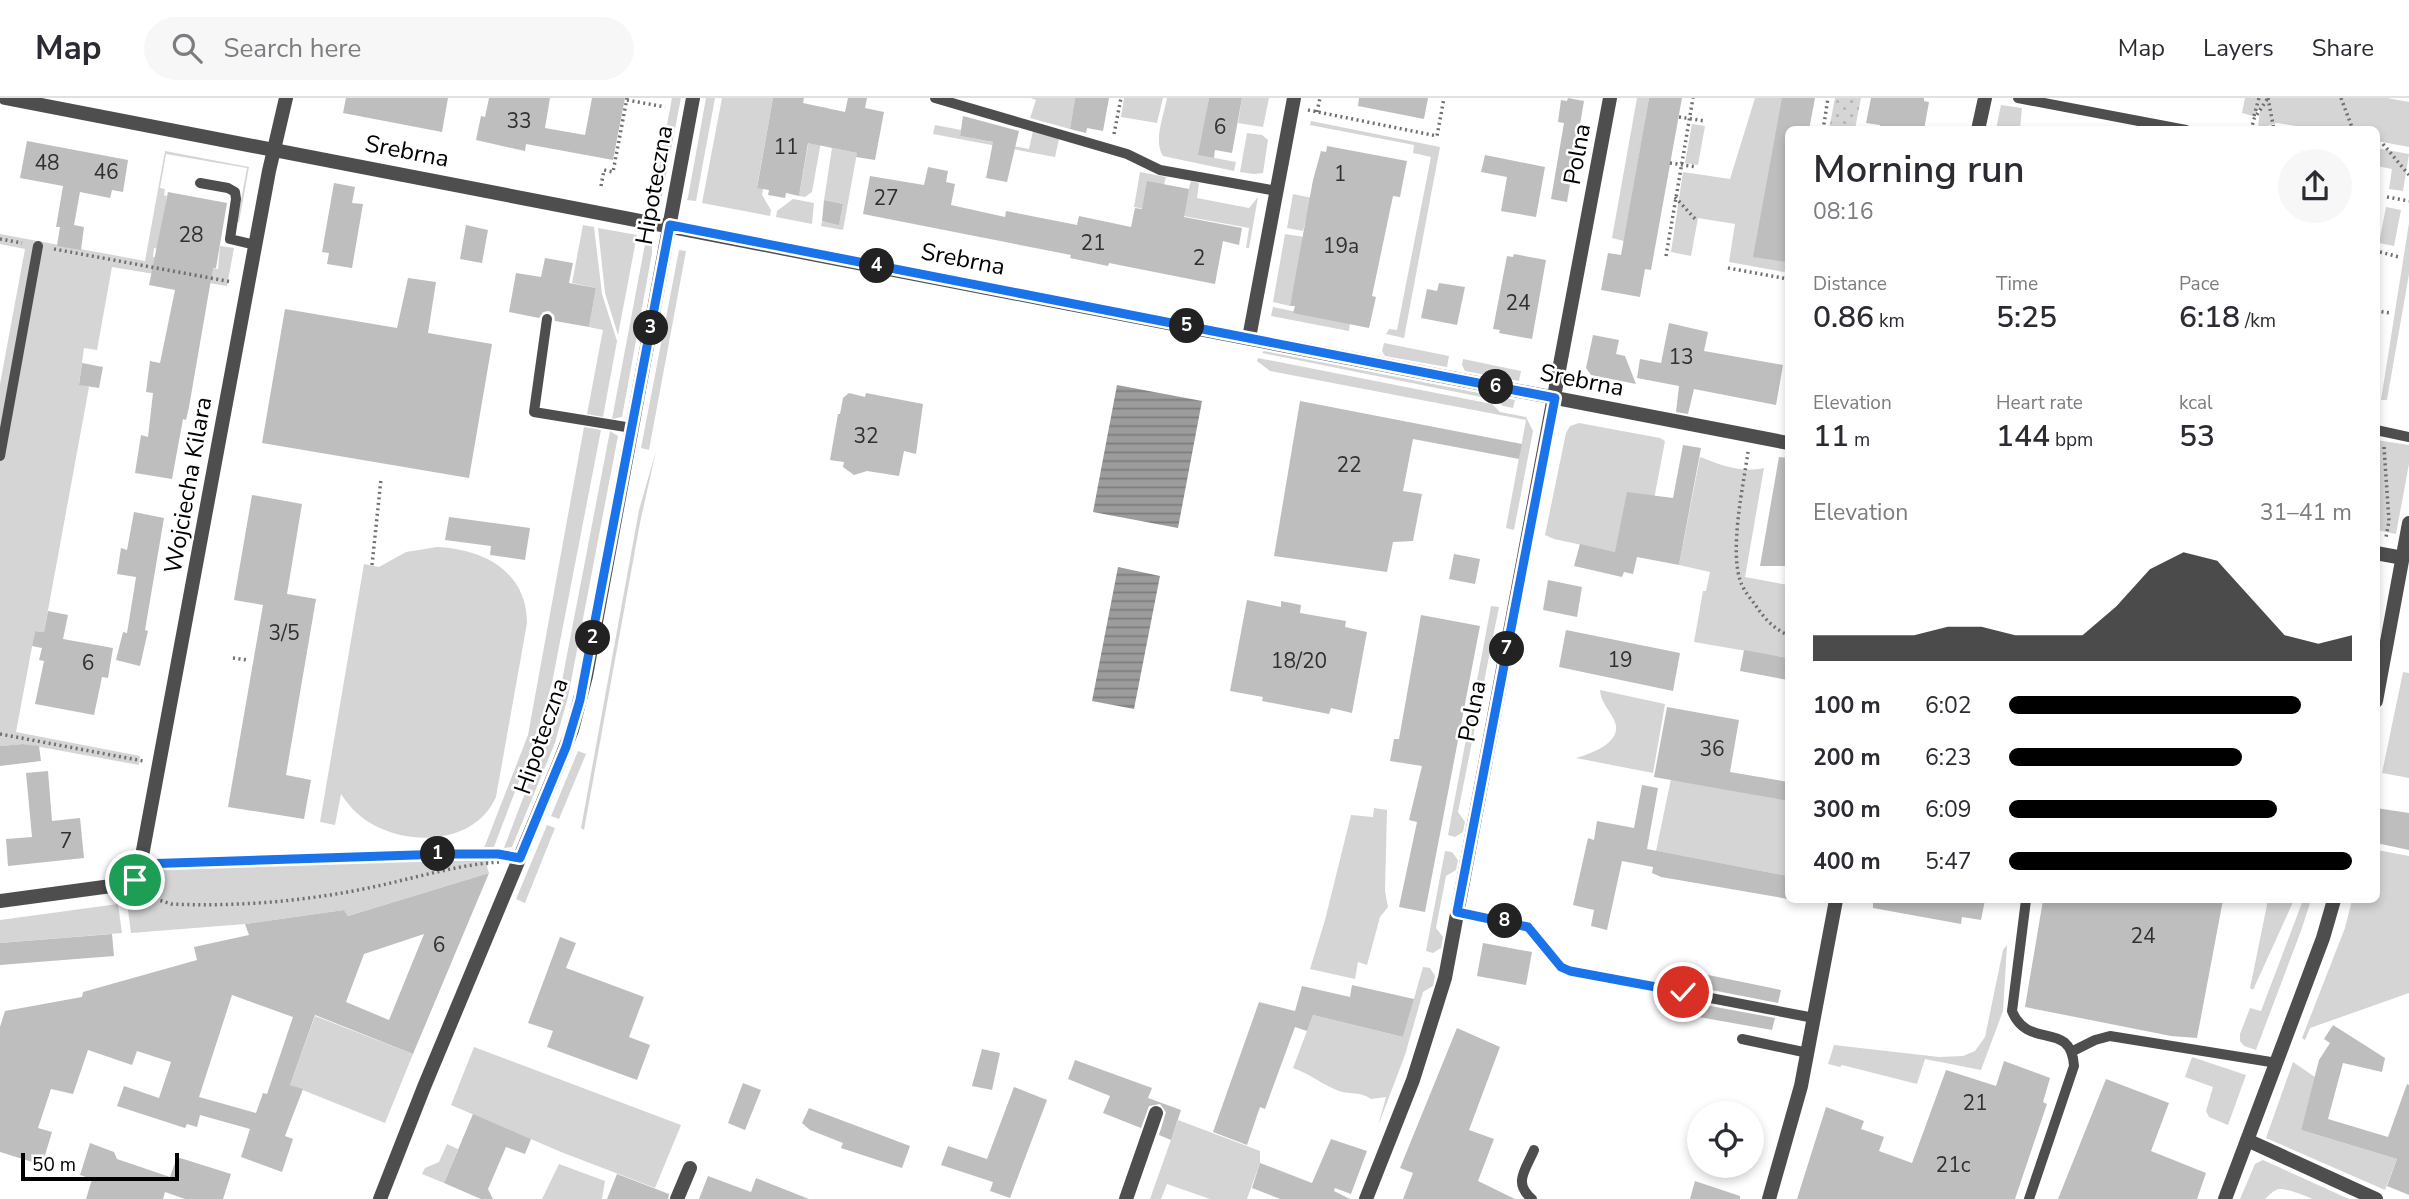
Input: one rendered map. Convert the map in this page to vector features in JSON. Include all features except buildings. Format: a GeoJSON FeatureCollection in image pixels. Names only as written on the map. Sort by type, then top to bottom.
{"type":"FeatureCollection","features":[{"type":"Feature","properties":{"kind":"street","name":"Srebrna"},"geometry":{"type":"LineString","coordinates":[[5,98],[1785,442]]}},
{"type":"Feature","properties":{"kind":"street","name":"Wojciecha Kilara"},"geometry":{"type":"LineString","coordinates":[[135,880],[141,864],[248,286],[286,98]]}},
{"type":"Feature","properties":{"kind":"street","name":"Hipoteczna"},"geometry":{"type":"LineString","coordinates":[[380,1199],[566,747],[580,700],[693,98]]}},
{"type":"Feature","properties":{"kind":"street"},"geometry":{"type":"LineString","coordinates":[[1249,338],[1294,98]]}},
{"type":"Feature","properties":{"kind":"street","name":"Polna"},"geometry":{"type":"LineString","coordinates":[[1366,1199],[1413,1080],[1439,998],[1610,98]]}},
{"type":"Feature","properties":{"kind":"street"},"geometry":{"type":"LineString","coordinates":[[1979,126],[1984,98]]}},
{"type":"Feature","properties":{"kind":"street"},"geometry":{"type":"LineString","coordinates":[[2380,680],[2409,523]]}},
{"type":"Feature","properties":{"kind":"street"},"geometry":{"type":"LineString","coordinates":[[2380,554],[2403,558]]}},
{"type":"Feature","properties":{"kind":"street"},"geometry":{"type":"LineString","coordinates":[[0,901],[126,884],[135,880]]}},
{"type":"Feature","properties":{"kind":"street"},"geometry":{"type":"LineString","coordinates":[[1769,1199],[1801,1088],[1835,903]]}},
{"type":"Feature","properties":{"kind":"street"},"geometry":{"type":"LineString","coordinates":[[2225,1199],[2323,938],[2333,903]]}},
{"type":"Feature","properties":{"kind":"street"},"geometry":{"type":"LineString","coordinates":[[1126,1199],[1156,1113]]}},
{"type":"Feature","properties":{"kind":"street"},"geometry":{"type":"LineString","coordinates":[[2247,1140],[2376,1199]]}},
{"type":"Feature","properties":{"kind":"street"},"geometry":{"type":"LineString","coordinates":[[677,1199],[690,1168]]}},
{"type":"Feature","properties":{"kind":"lane"},"geometry":{"type":"LineString","coordinates":[[935,98],[1127,154],[1160,170],[1277,191]]}},
{"type":"Feature","properties":{"kind":"lane"},"geometry":{"type":"LineString","coordinates":[[2018,98],[2165,126]]}},
{"type":"Feature","properties":{"kind":"lane"},"geometry":{"type":"LineString","coordinates":[[200,183],[233,191],[236,199],[230,239],[256,245]]}},
{"type":"Feature","properties":{"kind":"lane"},"geometry":{"type":"LineString","coordinates":[[0,456],[38,246]]}},
{"type":"Feature","properties":{"kind":"lane"},"geometry":{"type":"LineString","coordinates":[[547,319],[534,412],[632,429]]}},
{"type":"Feature","properties":{"kind":"lane"},"geometry":{"type":"LineString","coordinates":[[2380,431],[2409,437]]}},
{"type":"Feature","properties":{"kind":"lane"},"geometry":{"type":"LineString","coordinates":[[2026,903],[2012,1011],[2017,1024],[2026,1030],[2063,1041],[2073,1051],[2074,1066],[2029,1199]]}},
{"type":"Feature","properties":{"kind":"lane"},"geometry":{"type":"LineString","coordinates":[[1457,912],[1528,927],[1561,967],[1570,971],[1814,1018]]}},
{"type":"Feature","properties":{"kind":"lane"},"geometry":{"type":"LineString","coordinates":[[2073,1051],[2110,1036],[2277,1063]]}},
{"type":"Feature","properties":{"kind":"lane"},"geometry":{"type":"LineString","coordinates":[[1742,1039],[1808,1053]]}},
{"type":"Feature","properties":{"kind":"lane"},"geometry":{"type":"LineString","coordinates":[[1532,1199],[1523,1191],[1521,1184],[1534,1150]]}},
{"type":"Feature","properties":{"kind":"path"},"geometry":{"type":"LineString","coordinates":[[1113,141],[1121,98]]}},
{"type":"Feature","properties":{"kind":"path"},"geometry":{"type":"LineString","coordinates":[[1320,98],[1315,111],[1437,135],[1444,98]]}},
{"type":"Feature","properties":{"kind":"path"},"geometry":{"type":"LineString","coordinates":[[1666,256],[1693,98]]}},
{"type":"Feature","properties":{"kind":"path"},"geometry":{"type":"LineString","coordinates":[[1824,126],[1828,98]]}},
{"type":"Feature","properties":{"kind":"path"},"geometry":{"type":"LineString","coordinates":[[2252,126],[2259,98]]}},
{"type":"Feature","properties":{"kind":"path"},"geometry":{"type":"LineString","coordinates":[[2254,119],[2268,98],[2273,126]]}},
{"type":"Feature","properties":{"kind":"path"},"geometry":{"type":"LineString","coordinates":[[2341,98],[2352,126]]}},
{"type":"Feature","properties":{"kind":"path"},"geometry":{"type":"LineString","coordinates":[[601,186],[604,170],[613,172],[627,99],[665,107]]}},
{"type":"Feature","properties":{"kind":"path"},"geometry":{"type":"LineString","coordinates":[[1679,117],[1705,121]]}},
{"type":"Feature","properties":{"kind":"path"},"geometry":{"type":"LineString","coordinates":[[2383,144],[2409,175]]}},
{"type":"Feature","properties":{"kind":"path"},"geometry":{"type":"LineString","coordinates":[[1670,163],[1697,167]]}},
{"type":"Feature","properties":{"kind":"path"},"geometry":{"type":"LineString","coordinates":[[1675,197],[1697,221]]}},
{"type":"Feature","properties":{"kind":"path"},"geometry":{"type":"LineString","coordinates":[[2388,197],[2409,201]]}},
{"type":"Feature","properties":{"kind":"path"},"geometry":{"type":"LineString","coordinates":[[0,239],[248,286]]}},
{"type":"Feature","properties":{"kind":"path"},"geometry":{"type":"LineString","coordinates":[[2380,252],[2399,257]]}},
{"type":"Feature","properties":{"kind":"path"},"geometry":{"type":"LineString","coordinates":[[1728,268],[1785,278]]}},
{"type":"Feature","properties":{"kind":"path"},"geometry":{"type":"LineString","coordinates":[[2380,312],[2390,313]]}},
{"type":"Feature","properties":{"kind":"path"},"geometry":{"type":"LineString","coordinates":[[2380,437],[2388,484],[2389,522],[2386,536]]}},
{"type":"Feature","properties":{"kind":"path"},"geometry":{"type":"LineString","coordinates":[[1748,450],[1737,526],[1741,584],[1764,618],[1785,634]]}},
{"type":"Feature","properties":{"kind":"path"},"geometry":{"type":"LineString","coordinates":[[372,565],[382,479]]}},
{"type":"Feature","properties":{"kind":"path"},"geometry":{"type":"LineString","coordinates":[[233,658],[247,660]]}},
{"type":"Feature","properties":{"kind":"path"},"geometry":{"type":"LineString","coordinates":[[0,734],[159,764]]}},
{"type":"Feature","properties":{"kind":"path"},"geometry":{"type":"LineString","coordinates":[[141,864],[432,854],[498,854],[519,860]]}},
{"type":"Feature","properties":{"kind":"path"},"geometry":{"type":"LineString","coordinates":[[135,880],[159,900],[171,904],[266,902],[346,892],[464,867],[519,860]]}},
{"type":"Feature","properties":{"kind":"shaded area"},"geometry":{"type":"Polygon","coordinates":[[[672,98],[681,98],[662,196],[654,194],[672,98]]]}},
{"type":"Feature","properties":{"kind":"shaded area"},"geometry":{"type":"Polygon","coordinates":[[[706,98],[715,98],[696,201],[687,200],[688,197],[706,98]]]}},
{"type":"Feature","properties":{"kind":"shaded area"},"geometry":{"type":"Polygon","coordinates":[[[722,98],[773,98],[757,187],[763,189],[762,195],[771,210],[770,216],[702,203],[722,98]]]}},
{"type":"Feature","properties":{"kind":"shaded area"},"geometry":{"type":"Polygon","coordinates":[[[1031,98],[1075,98],[1070,129],[1030,118],[1036,100],[1031,98]]]}},
{"type":"Feature","properties":{"kind":"shaded area"},"geometry":{"type":"Polygon","coordinates":[[[1124,98],[1163,98],[1157,123],[1121,117],[1124,98]]]}},
{"type":"Feature","properties":{"kind":"shaded area"},"geometry":{"type":"Polygon","coordinates":[[[1167,98],[1209,98],[1199,155],[1236,162],[1234,171],[1163,156],[1159,136],[1167,98]]]}},
{"type":"Feature","properties":{"kind":"shaded area"},"geometry":{"type":"Polygon","coordinates":[[[1242,98],[1269,98],[1263,127],[1238,123],[1242,98]]]}},
{"type":"Feature","properties":{"kind":"shaded area"},"geometry":{"type":"Polygon","coordinates":[[[1637,98],[1649,98],[1624,241],[1612,238],[1637,98]]]}},
{"type":"Feature","properties":{"kind":"shaded area"},"geometry":{"type":"Polygon","coordinates":[[[1755,98],[1782,98],[1784,272],[1729,262],[1735,224],[1698,218],[1691,256],[1671,252],[1683,172],[1730,179],[1755,98]]]}},
{"type":"Feature","properties":{"kind":"shaded area"},"geometry":{"type":"Polygon","coordinates":[[[1835,98],[1861,98],[1856,126],[1830,126],[1835,98]]]}},
{"type":"Feature","properties":{"kind":"shaded area"},"geometry":{"type":"Polygon","coordinates":[[[2245,98],[2387,98],[2409,102],[2409,147],[2380,142],[2380,126],[2296,126],[2277,123],[2258,126],[2260,108],[2253,116],[2242,113],[2245,98]]]}},
{"type":"Feature","properties":{"kind":"shaded area"},"geometry":{"type":"Polygon","coordinates":[[[2001,105],[2022,108],[2020,126],[1997,126],[2001,105]]]}},
{"type":"Feature","properties":{"kind":"shaded area"},"geometry":{"type":"Polygon","coordinates":[[[815,106],[827,108],[812,192],[805,197],[799,196],[815,106]]]}},
{"type":"Feature","properties":{"kind":"shaded area"},"geometry":{"type":"Polygon","coordinates":[[[1311,121],[1440,147],[1404,338],[1386,334],[1389,329],[1397,330],[1431,157],[1413,153],[1414,145],[1310,125],[1311,121]]]}},
{"type":"Feature","properties":{"kind":"shaded area"},"geometry":{"type":"Polygon","coordinates":[[[1692,124],[1705,126],[1698,165],[1685,163],[1692,124]]]}},
{"type":"Feature","properties":{"kind":"shaded area"},"geometry":{"type":"Polygon","coordinates":[[[935,125],[961,130],[960,136],[1029,149],[1033,131],[1059,139],[1055,157],[933,134],[935,125]]]}},
{"type":"Feature","properties":{"kind":"shaded area"},"geometry":{"type":"Polygon","coordinates":[[[1247,133],[1262,135],[1268,140],[1263,173],[1240,172],[1247,133]]]}},
{"type":"Feature","properties":{"kind":"shaded area"},"geometry":{"type":"Polygon","coordinates":[[[832,148],[857,153],[843,230],[821,226],[822,221],[839,224],[843,204],[824,200],[832,148]]]}},
{"type":"Feature","properties":{"kind":"shaded area"},"geometry":{"type":"Polygon","coordinates":[[[2380,149],[2409,154],[2403,191],[2389,189],[2392,169],[2380,167],[2380,149]]]}},
{"type":"Feature","properties":{"kind":"shaded area"},"geometry":{"type":"Polygon","coordinates":[[[165,151],[249,167],[237,222],[247,168],[166,154],[160,188],[165,189],[164,195],[167,196],[158,249],[154,248],[153,257],[218,269],[220,246],[234,248],[227,286],[112,267],[97,350],[84,348],[79,384],[89,387],[44,632],[35,631],[16,732],[140,756],[139,765],[24,744],[0,746],[0,384],[25,249],[0,244],[0,234],[145,261],[165,151]]]}},
{"type":"Feature","properties":{"kind":"shaded area"},"geometry":{"type":"Polygon","coordinates":[[[1140,172],[1166,177],[1164,185],[1188,192],[1191,181],[1199,183],[1197,198],[1249,208],[1258,197],[1249,248],[1246,248],[1249,228],[1134,207],[1140,172]]]}},
{"type":"Feature","properties":{"kind":"shaded area"},"geometry":{"type":"Polygon","coordinates":[[[1293,194],[1312,198],[1303,231],[1287,228],[1293,194]]]}},
{"type":"Feature","properties":{"kind":"shaded area"},"geometry":{"type":"Polygon","coordinates":[[[793,199],[814,203],[812,224],[776,217],[777,211],[793,199]]]}},
{"type":"Feature","properties":{"kind":"shaded area"},"geometry":{"type":"Polygon","coordinates":[[[2386,207],[2401,210],[2394,246],[2380,243],[2386,207]]]}},
{"type":"Feature","properties":{"kind":"shaded area"},"geometry":{"type":"Polygon","coordinates":[[[2409,223],[2409,274],[2387,400],[2381,400],[2409,223]]]}},
{"type":"Feature","properties":{"kind":"shaded area"},"geometry":{"type":"Polygon","coordinates":[[[583,225],[594,227],[602,294],[617,341],[603,417],[587,414],[603,330],[589,327],[596,288],[572,283],[583,225]]]}},
{"type":"Feature","properties":{"kind":"shaded area"},"geometry":{"type":"Polygon","coordinates":[[[598,228],[637,235],[618,335],[605,293],[598,228]]]}},
{"type":"Feature","properties":{"kind":"shaded area"},"geometry":{"type":"Polygon","coordinates":[[[1285,234],[1304,237],[1290,306],[1273,302],[1285,234]]]}},
{"type":"Feature","properties":{"kind":"shaded area"},"geometry":{"type":"Polygon","coordinates":[[[645,244],[652,245],[652,253],[622,417],[612,419],[645,244]]]}},
{"type":"Feature","properties":{"kind":"shaded area"},"geometry":{"type":"Polygon","coordinates":[[[679,250],[686,251],[649,450],[641,448],[679,250]]]}},
{"type":"Feature","properties":{"kind":"shaded area"},"geometry":{"type":"Polygon","coordinates":[[[1273,307],[1350,323],[1349,331],[1271,316],[1273,307]]]}},
{"type":"Feature","properties":{"kind":"shaded area"},"geometry":{"type":"Polygon","coordinates":[[[1384,343],[1449,356],[1447,367],[1385,356],[1382,351],[1384,343]]]}},
{"type":"Feature","properties":{"kind":"shaded area"},"geometry":{"type":"Polygon","coordinates":[[[1264,351],[1515,400],[1513,408],[1503,406],[1496,400],[1262,353],[1264,351]]]}},
{"type":"Feature","properties":{"kind":"shaded area"},"geometry":{"type":"Polygon","coordinates":[[[1258,358],[1492,404],[1500,412],[1526,417],[1533,431],[1514,530],[1506,528],[1526,420],[1270,371],[1257,361],[1258,358]]]}},
{"type":"Feature","properties":{"kind":"shaded area"},"geometry":{"type":"Polygon","coordinates":[[[1463,359],[1521,371],[1519,381],[1465,371],[1463,359]]]}},
{"type":"Feature","properties":{"kind":"shaded area"},"geometry":{"type":"Polygon","coordinates":[[[1117,385],[1202,401],[1178,528],[1093,512],[1117,385]]]}},
{"type":"Feature","properties":{"kind":"shaded area"},"geometry":{"type":"Polygon","coordinates":[[[1579,423],[1665,441],[1643,558],[1545,535],[1566,433],[1570,426],[1579,423]]]}},
{"type":"Feature","properties":{"kind":"shaded area"},"geometry":{"type":"Polygon","coordinates":[[[584,427],[601,430],[552,683],[535,739],[492,852],[153,862],[484,848],[528,735],[584,427]]]}},
{"type":"Feature","properties":{"kind":"shaded area"},"geometry":{"type":"Polygon","coordinates":[[[610,431],[618,436],[568,697],[555,743],[512,847],[504,848],[544,743],[561,686],[610,431]]]}},
{"type":"Feature","properties":{"kind":"shaded area"},"geometry":{"type":"Polygon","coordinates":[[[2380,441],[2409,445],[2409,464],[2396,534],[2380,531],[2380,441]]]}},
{"type":"Feature","properties":{"kind":"shaded area"},"geometry":{"type":"Polygon","coordinates":[[[656,451],[640,523],[584,830],[581,828],[639,510],[656,451]]]}},
{"type":"Feature","properties":{"kind":"shaded area"},"geometry":{"type":"Polygon","coordinates":[[[1700,457],[1739,469],[1764,468],[1745,577],[1785,584],[1785,657],[1694,642],[1703,591],[1706,591],[1710,572],[1679,565],[1700,457]]]}},
{"type":"Feature","properties":{"kind":"shaded area"},"geometry":{"type":"Polygon","coordinates":[[[437,547],[470,552],[499,566],[519,589],[525,605],[527,623],[496,797],[487,812],[474,824],[459,832],[442,836],[424,838],[388,831],[363,818],[341,794],[335,825],[320,822],[364,564],[379,567],[406,552],[437,547]]]}},
{"type":"Feature","properties":{"kind":"shaded area"},"geometry":{"type":"Polygon","coordinates":[[[1118,567],[1160,576],[1134,709],[1092,701],[1118,567]]]}},
{"type":"Feature","properties":{"kind":"shaded area"},"geometry":{"type":"Polygon","coordinates":[[[1491,606],[1499,607],[1458,812],[1465,822],[1463,832],[1455,837],[1448,835],[1491,606]]]}},
{"type":"Feature","properties":{"kind":"shaded area"},"geometry":{"type":"Polygon","coordinates":[[[2403,672],[2409,673],[2409,778],[2382,773],[2403,672]]]}},
{"type":"Feature","properties":{"kind":"shaded area"},"geometry":{"type":"Polygon","coordinates":[[[1600,690],[1665,704],[1653,773],[1576,758],[1604,746],[1615,735],[1614,720],[1600,690]]]}},
{"type":"Feature","properties":{"kind":"shaded area"},"geometry":{"type":"Polygon","coordinates":[[[578,751],[586,754],[559,819],[551,816],[578,751]]]}},
{"type":"Feature","properties":{"kind":"shaded area"},"geometry":{"type":"Polygon","coordinates":[[[1671,779],[1785,800],[1785,875],[1656,851],[1671,779]]]}},
{"type":"Feature","properties":{"kind":"shaded area"},"geometry":{"type":"Polygon","coordinates":[[[1374,808],[1387,810],[1385,891],[1388,907],[1380,917],[1367,965],[1358,962],[1355,979],[1310,969],[1351,815],[1373,817],[1374,808]]]}},
{"type":"Feature","properties":{"kind":"shaded area"},"geometry":{"type":"Polygon","coordinates":[[[547,825],[555,828],[525,903],[516,899],[547,825]]]}},
{"type":"Feature","properties":{"kind":"shaded area"},"geometry":{"type":"Polygon","coordinates":[[[1445,851],[1452,852],[1458,860],[1456,870],[1446,876],[1436,928],[1443,937],[1441,948],[1433,953],[1426,951],[1445,851]]]}},
{"type":"Feature","properties":{"kind":"shaded area"},"geometry":{"type":"Polygon","coordinates":[[[2380,851],[2409,856],[2409,993],[2310,1028],[2305,1040],[2302,1038],[2345,928],[2351,903],[2380,903],[2380,851]]]}},
{"type":"Feature","properties":{"kind":"shaded area"},"geometry":{"type":"Polygon","coordinates":[[[418,856],[491,857],[487,867],[489,873],[348,916],[344,910],[245,924],[131,933],[127,903],[140,901],[147,865],[418,856]]]}},
{"type":"Feature","properties":{"kind":"shaded area"},"geometry":{"type":"Polygon","coordinates":[[[2267,903],[2293,903],[2253,990],[2250,988],[2267,903]]]}},
{"type":"Feature","properties":{"kind":"shaded area"},"geometry":{"type":"Polygon","coordinates":[[[2302,903],[2310,903],[2256,1050],[2244,1046],[2240,1041],[2240,1034],[2250,1008],[2261,1011],[2302,903]]]}},
{"type":"Feature","properties":{"kind":"shaded area"},"geometry":{"type":"Polygon","coordinates":[[[118,904],[122,933],[0,943],[0,920],[118,904]]]}},
{"type":"Feature","properties":{"kind":"shaded area"},"geometry":{"type":"Polygon","coordinates":[[[2007,945],[2003,1011],[1981,1070],[1925,1059],[1917,1084],[1828,1064],[1834,1045],[1939,1057],[1963,1056],[1975,1051],[1985,1037],[2003,950],[2007,945]]]}},
{"type":"Feature","properties":{"kind":"shaded area"},"geometry":{"type":"Polygon","coordinates":[[[1423,967],[1430,968],[1435,976],[1433,986],[1423,992],[1405,1055],[1378,1126],[1386,1097],[1371,1099],[1339,1091],[1293,1068],[1313,1015],[1403,1037],[1423,967]]]}},
{"type":"Feature","properties":{"kind":"shaded area"},"geometry":{"type":"Polygon","coordinates":[[[315,1016],[413,1054],[385,1123],[290,1085],[315,1016]]]}},
{"type":"Feature","properties":{"kind":"shaded area"},"geometry":{"type":"Polygon","coordinates":[[[474,1047],[681,1125],[655,1188],[451,1105],[474,1047]]]}},
{"type":"Feature","properties":{"kind":"shaded area"},"geometry":{"type":"Polygon","coordinates":[[[2192,1057],[2246,1075],[2228,1125],[2209,1117],[2206,1111],[2213,1087],[2185,1077],[2192,1057]]]}},
{"type":"Feature","properties":{"kind":"shaded area"},"geometry":{"type":"Polygon","coordinates":[[[2293,1062],[2315,1077],[2301,1130],[2397,1159],[2385,1190],[2266,1138],[2293,1062]]]}},
{"type":"Feature","properties":{"kind":"shaded area"},"geometry":{"type":"Polygon","coordinates":[[[1178,1120],[1260,1151],[1260,1163],[1247,1199],[1210,1199],[1167,1184],[1161,1199],[1150,1199],[1178,1120]]]}},
{"type":"Feature","properties":{"kind":"shaded area"},"geometry":{"type":"Polygon","coordinates":[[[447,1144],[458,1149],[444,1183],[422,1174],[425,1168],[439,1162],[447,1144]]]}},
{"type":"Feature","properties":{"kind":"shaded area"},"geometry":{"type":"Polygon","coordinates":[[[2263,1160],[2349,1199],[2312,1199],[2279,1189],[2265,1199],[2240,1199],[2255,1164],[2263,1160]]]}},
{"type":"Feature","properties":{"kind":"shaded area"},"geometry":{"type":"Polygon","coordinates":[[[559,1164],[605,1181],[602,1199],[542,1199],[559,1164]]]}},
{"type":"Feature","properties":{"kind":"route"},"geometry":{"type":"LineString","coordinates":[[135,880],[141,864],[255,862],[377,855],[498,854],[520,858],[566,747],[586,676],[670,225],[1555,398],[1457,912],[1523,924],[1561,967],[1570,971],[1683,992]]}}]}
